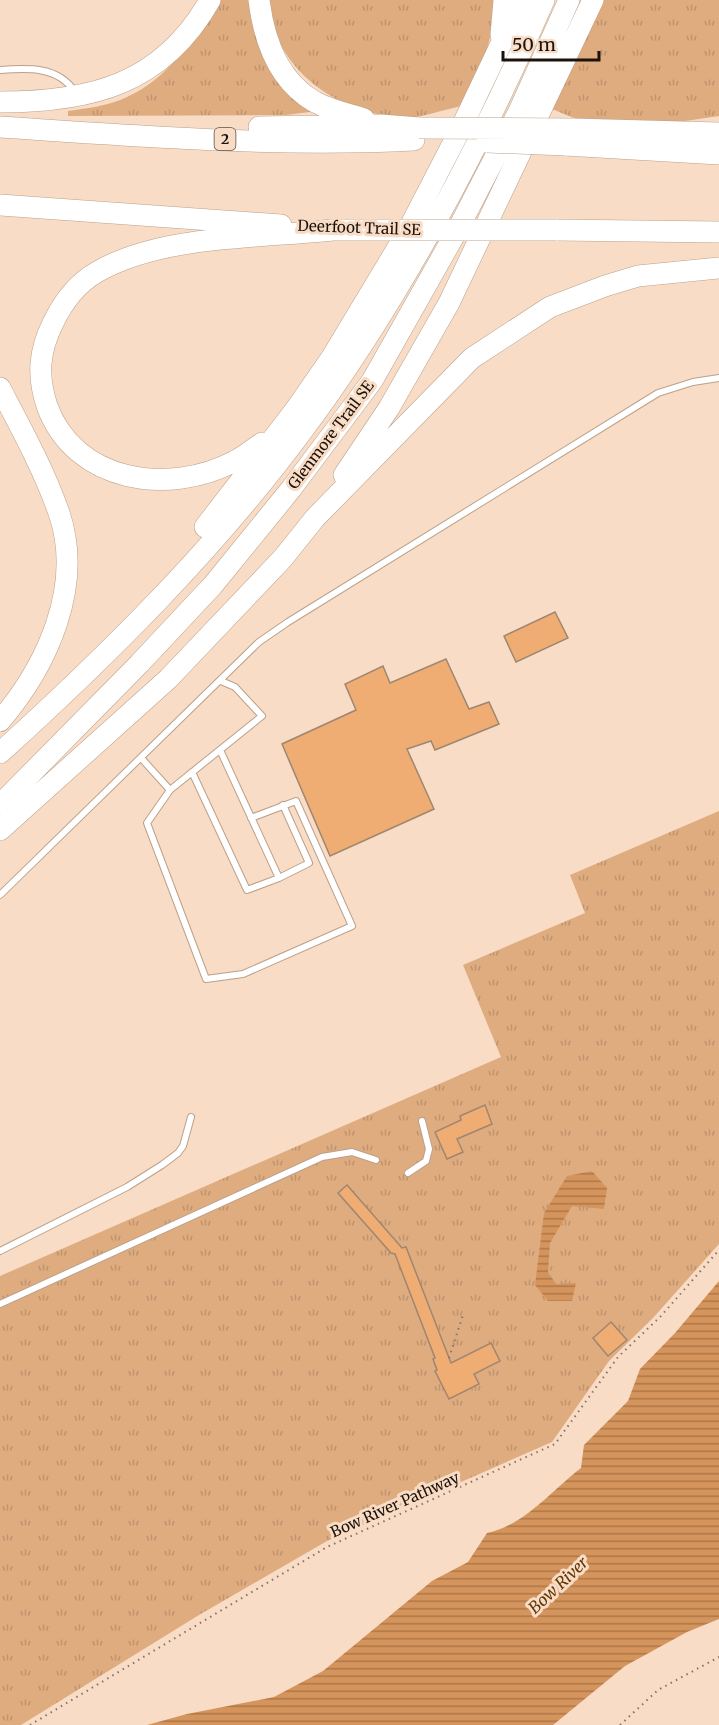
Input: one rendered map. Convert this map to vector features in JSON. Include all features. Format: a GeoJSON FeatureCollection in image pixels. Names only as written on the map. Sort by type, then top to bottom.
{"type":"FeatureCollection","features":[{"type":"Feature","properties":{"kind":"highway"},"geometry":{"type":"LineString","coordinates":[[0,102],[78,97],[101,92],[151,67],[188,32],[210,0]]}},
{"type":"Feature","properties":{"kind":"highway"},"geometry":{"type":"LineString","coordinates":[[259,0],[266,40],[287,76],[315,102],[381,125],[417,134],[569,137],[719,133]]}},
{"type":"Feature","properties":{"kind":"highway"},"geometry":{"type":"LineString","coordinates":[[499,51],[504,0]]}},
{"type":"Feature","properties":{"kind":"highway"},"geometry":{"type":"LineString","coordinates":[[129,632],[141,604],[218,511],[333,357],[405,234],[499,51],[522,0]]}},
{"type":"Feature","properties":{"kind":"highway","name":"Glenmore Trail SE"},"geometry":{"type":"LineString","coordinates":[[0,753],[129,632],[272,470],[366,339],[434,223],[544,0]]}},
{"type":"Feature","properties":{"kind":"highway","name":"Glenmore Trail SE"},"geometry":{"type":"LineString","coordinates":[[0,805],[213,585],[291,489],[372,381],[459,227],[519,111],[569,0]]}},
{"type":"Feature","properties":{"kind":"highway"},"geometry":{"type":"LineString","coordinates":[[0,830],[168,680],[283,558],[315,518],[389,408],[449,303],[593,0]]}},
{"type":"Feature","properties":{"kind":"highway"},"geometry":{"type":"LineString","coordinates":[[69,132],[381,125]]}},
{"type":"Feature","properties":{"kind":"highway"},"geometry":{"type":"LineString","coordinates":[[696,132],[719,126]]}},
{"type":"Feature","properties":{"kind":"highway","name":"2"},"geometry":{"type":"LineString","coordinates":[[0,127],[69,132],[348,143],[417,134]]}},
{"type":"Feature","properties":{"kind":"highway"},"geometry":{"type":"LineString","coordinates":[[569,137],[719,154]]}},
{"type":"Feature","properties":{"kind":"highway","name":"Deerfoot Trail SE"},"geometry":{"type":"LineString","coordinates":[[0,205],[332,230],[719,232]]}},
{"type":"Feature","properties":{"kind":"highway"},"geometry":{"type":"LineString","coordinates":[[275,435],[235,461],[193,475],[152,480],[112,472],[89,461],[74,449],[57,428],[41,385],[42,348],[61,307],[79,284],[121,260],[154,249],[332,230]]}},
{"type":"Feature","properties":{"kind":"highway"},"geometry":{"type":"LineString","coordinates":[[315,518],[472,358],[550,307],[638,276],[719,268]]}},
{"type":"Feature","properties":{"kind":"highway"},"geometry":{"type":"LineString","coordinates":[[0,388],[59,514],[66,563],[61,609],[52,638],[31,677],[0,721]]}},
{"type":"Feature","properties":{"kind":"lane"},"geometry":{"type":"LineString","coordinates":[[0,70],[42,68],[70,85],[78,97]]}},
{"type":"Feature","properties":{"kind":"lane"},"geometry":{"type":"LineString","coordinates":[[0,895],[142,759],[259,642],[658,393],[693,382],[719,378]]}},
{"type":"Feature","properties":{"kind":"lane"},"geometry":{"type":"LineString","coordinates":[[221,681],[235,687],[262,716],[170,790],[147,823],[206,979],[243,974],[352,926],[296,801],[251,818]]}},
{"type":"Feature","properties":{"kind":"lane"},"geometry":{"type":"LineString","coordinates":[[220,750],[279,878]]}},
{"type":"Feature","properties":{"kind":"lane"},"geometry":{"type":"LineString","coordinates":[[142,759],[170,790]]}},
{"type":"Feature","properties":{"kind":"lane"},"geometry":{"type":"LineString","coordinates":[[192,772],[247,890],[309,863],[283,806]]}},
{"type":"Feature","properties":{"kind":"lane"},"geometry":{"type":"LineString","coordinates":[[0,1251],[127,1187],[162,1165],[178,1153],[183,1146],[191,1117]]}},
{"type":"Feature","properties":{"kind":"lane"},"geometry":{"type":"LineString","coordinates":[[408,1173],[426,1161],[429,1149],[422,1121]]}},
{"type":"Feature","properties":{"kind":"lane"},"geometry":{"type":"LineString","coordinates":[[0,1304],[322,1157],[352,1152],[376,1160]]}},
{"type":"Feature","properties":{"kind":"path","name":"Bow River Pathway"},"geometry":{"type":"LineString","coordinates":[[30,1725],[327,1547],[555,1444],[618,1357],[661,1317],[719,1250]]}},
{"type":"Feature","properties":{"kind":"path"},"geometry":{"type":"LineString","coordinates":[[449,1358],[464,1315]]}},
{"type":"Feature","properties":{"kind":"path"},"geometry":{"type":"LineString","coordinates":[[620,1725],[658,1690],[719,1657]]}},
{"type":"Feature","properties":{"kind":"green space"},"geometry":{"type":"Polygon","coordinates":[[[218,0],[252,0],[318,111],[286,115],[68,116],[68,111],[113,103],[142,89],[155,79],[179,56],[218,0]]]}},
{"type":"Feature","properties":{"kind":"green space"},"geometry":{"type":"Polygon","coordinates":[[[269,0],[496,0],[492,28],[481,68],[461,106],[400,119],[356,108],[319,88],[303,75],[279,41],[272,22],[269,0]]]}},
{"type":"Feature","properties":{"kind":"green space"},"geometry":{"type":"Polygon","coordinates":[[[603,0],[719,0],[719,116],[665,124],[581,121],[552,109],[603,0]]]}},
{"type":"Feature","properties":{"kind":"green space"},"geometry":{"type":"Polygon","coordinates":[[[719,811],[719,1244],[653,1318],[609,1361],[552,1442],[327,1541],[199,1615],[21,1725],[0,1725],[0,1276],[501,1057],[463,965],[585,913],[570,875],[719,811]]]}},
{"type":"Feature","properties":{"kind":"water"},"geometry":{"type":"Polygon","coordinates":[[[592,1171],[607,1188],[604,1209],[572,1206],[550,1243],[548,1272],[556,1284],[576,1283],[572,1301],[548,1301],[535,1285],[544,1213],[567,1176],[592,1171]]]}},
{"type":"Feature","properties":{"kind":"water","name":"Bow River"},"geometry":{"type":"Polygon","coordinates":[[[719,1281],[719,1619],[687,1632],[625,1666],[553,1725],[147,1725],[187,1714],[274,1697],[323,1671],[432,1581],[468,1562],[487,1533],[514,1523],[526,1515],[581,1468],[584,1445],[628,1401],[640,1369],[675,1333],[719,1281]]]}},
{"type":"Feature","properties":{"kind":"building"},"geometry":{"type":"Polygon","coordinates":[[[555,612],[568,638],[516,662],[504,636],[555,612]]]}},
{"type":"Feature","properties":{"kind":"building"},"geometry":{"type":"Polygon","coordinates":[[[446,659],[469,709],[489,702],[499,724],[435,750],[431,741],[407,749],[434,809],[330,856],[282,744],[356,710],[345,684],[383,666],[390,683],[446,659]]]}},
{"type":"Feature","properties":{"kind":"building"},"geometry":{"type":"Polygon","coordinates":[[[485,1105],[492,1124],[457,1139],[463,1152],[447,1159],[435,1132],[461,1120],[460,1116],[485,1105]]]}},
{"type":"Feature","properties":{"kind":"building"},"geometry":{"type":"Polygon","coordinates":[[[347,1185],[402,1248],[406,1247],[451,1363],[491,1343],[500,1361],[474,1374],[479,1384],[449,1399],[435,1371],[437,1370],[433,1359],[435,1358],[395,1254],[391,1253],[338,1193],[347,1185]]]}},
{"type":"Feature","properties":{"kind":"building"},"geometry":{"type":"Polygon","coordinates":[[[611,1322],[627,1340],[608,1356],[593,1338],[611,1322]]]}}]}
